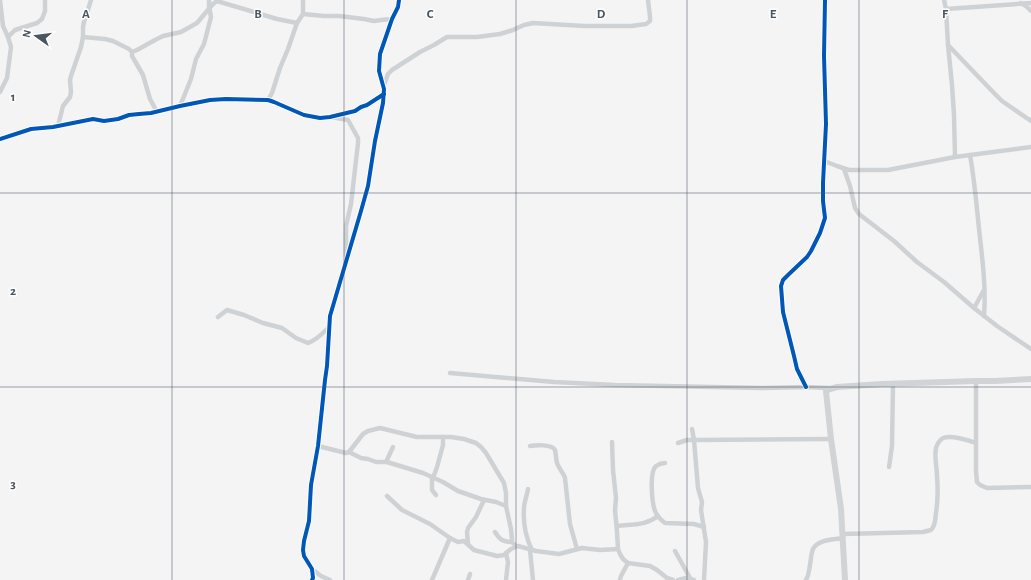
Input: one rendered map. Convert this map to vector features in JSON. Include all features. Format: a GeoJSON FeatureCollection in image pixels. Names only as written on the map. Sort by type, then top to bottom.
{"type":"FeatureCollection","features":[{"type":"Feature","properties":{"kind":"street"},"geometry":{"type":"LineString","coordinates":[[0,0],[3,26],[11,47],[8,61],[8,73],[6,81],[0,92]]}},
{"type":"Feature","properties":{"kind":"street"},"geometry":{"type":"LineString","coordinates":[[8,37],[15,30],[37,23],[42,19],[45,11],[45,0]]}},
{"type":"Feature","properties":{"kind":"street"},"geometry":{"type":"LineString","coordinates":[[58,126],[63,106],[70,97],[71,76],[79,55],[83,37],[83,27],[91,0]]}},
{"type":"Feature","properties":{"kind":"street"},"geometry":{"type":"LineString","coordinates":[[180,106],[191,79],[196,59],[204,44],[210,23],[211,17],[209,0]]}},
{"type":"Feature","properties":{"kind":"street"},"geometry":{"type":"LineString","coordinates":[[268,100],[272,93],[297,23],[303,14],[303,0]]}},
{"type":"Feature","properties":{"kind":"street"},"geometry":{"type":"LineString","coordinates":[[384,85],[379,73],[378,63],[381,48],[398,7],[399,0]]}},
{"type":"Feature","properties":{"kind":"street"},"geometry":{"type":"LineString","coordinates":[[330,580],[321,576],[312,569],[304,556],[304,541],[309,521],[311,485],[318,446],[332,307],[368,186],[384,94],[384,85],[388,74],[420,52],[434,46],[447,37],[476,37],[500,34],[533,23],[584,26],[643,25],[650,21],[648,0]]}},
{"type":"Feature","properties":{"kind":"street"},"geometry":{"type":"LineString","coordinates":[[806,387],[797,369],[783,312],[781,286],[783,280],[807,257],[820,233],[825,218],[823,201],[826,124],[824,56],[825,0]]}},
{"type":"Feature","properties":{"kind":"street"},"geometry":{"type":"LineString","coordinates":[[944,0],[946,9],[954,115],[955,157]]}},
{"type":"Feature","properties":{"kind":"street"},"geometry":{"type":"LineString","coordinates":[[132,52],[163,36],[181,32],[197,24],[217,1],[277,20],[297,23]]}},
{"type":"Feature","properties":{"kind":"street"},"geometry":{"type":"LineString","coordinates":[[1021,3],[1031,11]]}},
{"type":"Feature","properties":{"kind":"street"},"geometry":{"type":"LineString","coordinates":[[946,9],[1031,3]]}},
{"type":"Feature","properties":{"kind":"street"},"geometry":{"type":"LineString","coordinates":[[303,14],[339,16],[374,21],[392,19]]}},
{"type":"Feature","properties":{"kind":"street"},"geometry":{"type":"LineString","coordinates":[[83,37],[105,39],[125,46],[132,52],[132,56],[145,80],[150,99],[157,112]]}},
{"type":"Feature","properties":{"kind":"street"},"geometry":{"type":"LineString","coordinates":[[948,45],[1002,101],[1031,120]]}},
{"type":"Feature","properties":{"kind":"street"},"geometry":{"type":"LineString","coordinates":[[0,139],[31,129],[93,120],[113,120],[210,100],[268,100],[304,115],[320,118],[330,117],[355,111],[384,94]]}},
{"type":"Feature","properties":{"kind":"street"},"geometry":{"type":"LineString","coordinates":[[330,117],[348,120],[358,138],[358,150],[351,204],[346,226],[346,262]]}},
{"type":"Feature","properties":{"kind":"street"},"geometry":{"type":"LineString","coordinates":[[824,161],[849,170],[888,170],[955,157],[1031,147]]}},
{"type":"Feature","properties":{"kind":"street"},"geometry":{"type":"LineString","coordinates":[[970,155],[983,261],[985,299],[984,316]]}},
{"type":"Feature","properties":{"kind":"street"},"geometry":{"type":"LineString","coordinates":[[844,169],[850,186],[854,208],[859,214],[894,241],[917,262],[944,282],[984,316],[1031,349]]}},
{"type":"Feature","properties":{"kind":"street"},"geometry":{"type":"LineString","coordinates":[[974,308],[984,288]]}},
{"type":"Feature","properties":{"kind":"street"},"geometry":{"type":"LineString","coordinates":[[218,317],[227,310],[234,312],[263,323],[282,328],[296,338],[308,343],[320,337],[329,327]]}},
{"type":"Feature","properties":{"kind":"street"},"geometry":{"type":"LineString","coordinates":[[450,373],[554,382],[615,385],[762,388],[830,388],[892,384],[1031,379]]}},
{"type":"Feature","properties":{"kind":"street"},"geometry":{"type":"LineString","coordinates":[[976,381],[976,471],[980,486],[987,488],[1031,487]]}},
{"type":"Feature","properties":{"kind":"street"},"geometry":{"type":"LineString","coordinates":[[889,467],[892,446],[892,384]]}},
{"type":"Feature","properties":{"kind":"street"},"geometry":{"type":"LineString","coordinates":[[830,388],[826,391],[826,394],[841,509],[845,580]]}},
{"type":"Feature","properties":{"kind":"street"},"geometry":{"type":"LineString","coordinates":[[349,452],[363,434],[380,428],[416,437],[458,438],[471,441],[479,445],[484,450],[504,483],[512,542],[516,546]]}},
{"type":"Feature","properties":{"kind":"street"},"geometry":{"type":"LineString","coordinates":[[692,429],[698,488],[702,502],[701,510],[706,542],[704,580]]}},
{"type":"Feature","properties":{"kind":"street"},"geometry":{"type":"LineString","coordinates":[[436,495],[432,490],[432,478],[437,467],[443,437]]}},
{"type":"Feature","properties":{"kind":"street"},"geometry":{"type":"LineString","coordinates":[[806,580],[809,575],[812,550],[819,543],[843,536],[923,532],[931,530],[935,525],[937,504],[935,456],[938,443],[945,437],[950,437],[976,443]]}},
{"type":"Feature","properties":{"kind":"street"},"geometry":{"type":"LineString","coordinates":[[678,443],[687,440],[831,439]]}},
{"type":"Feature","properties":{"kind":"street"},"geometry":{"type":"LineString","coordinates":[[612,442],[616,498],[615,510],[618,549],[620,554],[628,563],[650,566],[670,580]]}},
{"type":"Feature","properties":{"kind":"street"},"geometry":{"type":"LineString","coordinates":[[530,446],[541,445],[551,447],[555,450],[557,463],[565,478],[570,524],[577,548]]}},
{"type":"Feature","properties":{"kind":"street"},"geometry":{"type":"LineString","coordinates":[[318,446],[346,453],[349,452],[361,458],[376,462],[386,462],[423,473],[458,491],[506,506]]}},
{"type":"Feature","properties":{"kind":"street"},"geometry":{"type":"LineString","coordinates":[[386,462],[393,447]]}},
{"type":"Feature","properties":{"kind":"street"},"geometry":{"type":"LineString","coordinates":[[665,463],[658,464],[655,467],[652,476],[653,501],[655,511],[658,516],[665,523],[694,524],[704,528]]}},
{"type":"Feature","properties":{"kind":"street"},"geometry":{"type":"LineString","coordinates":[[528,489],[524,509],[524,520],[531,550],[533,580]]}},
{"type":"Feature","properties":{"kind":"street"},"geometry":{"type":"LineString","coordinates":[[387,496],[402,510],[430,524],[450,538],[458,542],[464,541],[474,550],[490,555],[499,556],[516,546],[559,554],[577,548],[600,550],[618,549]]}},
{"type":"Feature","properties":{"kind":"street"},"geometry":{"type":"LineString","coordinates":[[468,544],[468,528],[476,517],[484,500]]}},
{"type":"Feature","properties":{"kind":"street"},"geometry":{"type":"LineString","coordinates":[[617,526],[639,524],[653,520],[658,516]]}},
{"type":"Feature","properties":{"kind":"street"},"geometry":{"type":"LineString","coordinates":[[495,532],[498,538],[502,541],[512,542]]}},
{"type":"Feature","properties":{"kind":"street"},"geometry":{"type":"LineString","coordinates":[[432,580],[450,538]]}},
{"type":"Feature","properties":{"kind":"street"},"geometry":{"type":"LineString","coordinates":[[675,551],[692,579]]}},
{"type":"Feature","properties":{"kind":"street"},"geometry":{"type":"LineString","coordinates":[[506,553],[508,562],[506,580]]}},
{"type":"Feature","properties":{"kind":"street"},"geometry":{"type":"LineString","coordinates":[[620,580],[628,563]]}},
{"type":"Feature","properties":{"kind":"street"},"geometry":{"type":"LineString","coordinates":[[312,569],[312,580]]}},
{"type":"Feature","properties":{"kind":"street"},"geometry":{"type":"LineString","coordinates":[[468,580],[470,574]]}},
{"type":"Feature","properties":{"kind":"street"},"geometry":{"type":"LineString","coordinates":[[678,580],[682,578],[692,579]]}},
{"type":"Feature","properties":{"kind":"cycle path"},"geometry":{"type":"LineString","coordinates":[[312,580],[312,569],[304,556],[303,550],[309,521],[311,485],[318,446],[327,366],[330,316],[368,186],[383,103],[384,89],[379,71],[380,54],[392,19],[398,7],[399,0]]}},
{"type":"Feature","properties":{"kind":"cycle path"},"geometry":{"type":"LineString","coordinates":[[806,387],[797,369],[783,312],[781,286],[783,280],[807,257],[811,251],[820,233],[825,218],[823,201],[826,124],[824,56],[825,0]]}},
{"type":"Feature","properties":{"kind":"cycle path"},"geometry":{"type":"LineString","coordinates":[[0,139],[31,129],[53,127],[93,119],[104,121],[118,119],[129,115],[151,113],[210,100],[268,100],[304,115],[320,118],[330,117],[355,111],[384,94]]}}]}
